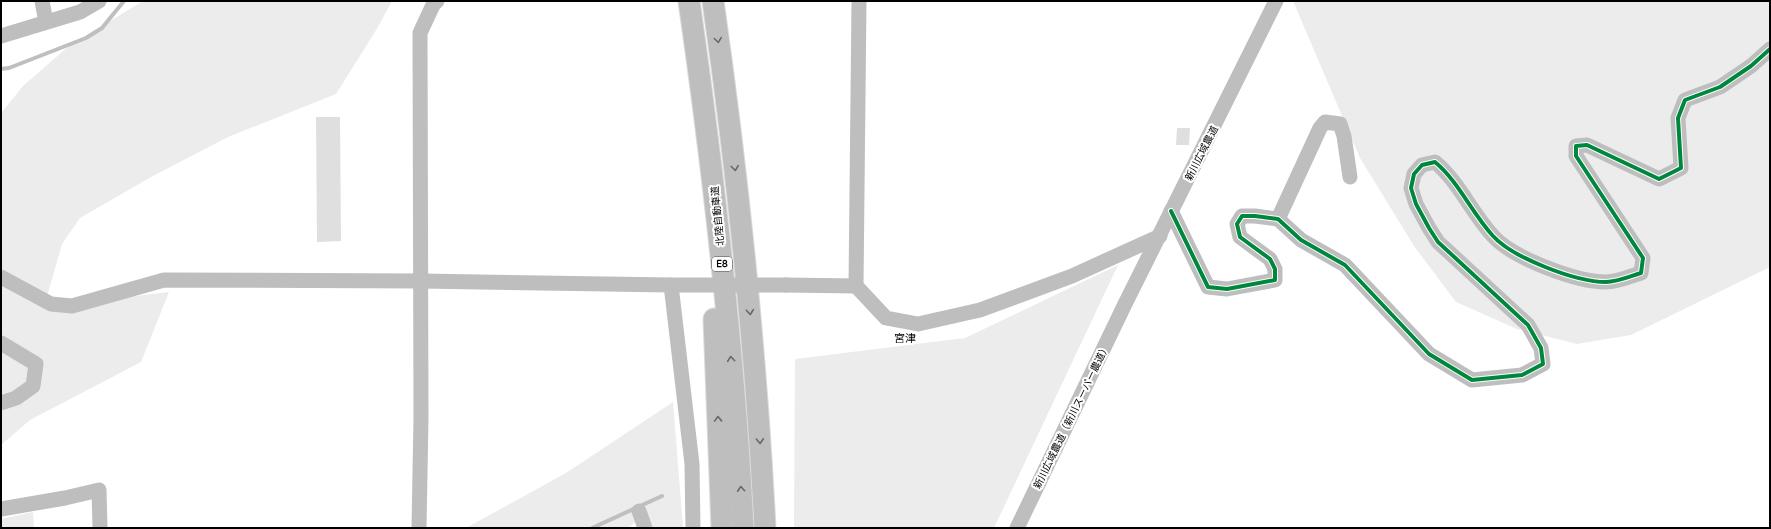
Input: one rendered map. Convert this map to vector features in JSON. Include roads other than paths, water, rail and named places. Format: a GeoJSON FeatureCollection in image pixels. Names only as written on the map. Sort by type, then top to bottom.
{"type":"FeatureCollection","features":[{"type":"Feature","properties":{"kind":"highway"},"geometry":{"type":"LineString","coordinates":[[686,1],[714,309],[722,528]]}},
{"type":"Feature","properties":{"kind":"highway","name":"北陸自動車道"},"geometry":{"type":"LineString","coordinates":[[689,1],[713,177],[735,405],[743,528]]}},
{"type":"Feature","properties":{"kind":"highway","name":"E8"},"geometry":{"type":"LineString","coordinates":[[712,1],[735,169],[747,285],[758,399],[765,528]]}},
{"type":"Feature","properties":{"kind":"street"},"geometry":{"type":"LineString","coordinates":[[42,1],[46,22]]}},
{"type":"Feature","properties":{"kind":"street"},"geometry":{"type":"LineString","coordinates":[[1,36],[80,12],[99,1]]}},
{"type":"Feature","properties":{"kind":"street"},"geometry":{"type":"LineString","coordinates":[[419,528],[421,281],[420,33],[433,5],[437,1]]}},
{"type":"Feature","properties":{"kind":"street"},"geometry":{"type":"LineString","coordinates":[[859,1],[856,286],[886,318],[918,324],[980,310],[1072,276],[1160,236]]}},
{"type":"Feature","properties":{"kind":"street","name":"新川広域農道"},"geometry":{"type":"LineString","coordinates":[[1125,304],[1276,1]]}},
{"type":"Feature","properties":{"kind":"street"},"geometry":{"type":"LineString","coordinates":[[1171,211],[1208,287],[1226,290],[1275,280],[1275,269],[1270,259],[1240,237],[1237,224],[1242,216],[1278,219],[1301,240],[1345,265],[1429,354],[1472,380],[1522,375],[1543,364],[1541,348],[1528,325],[1438,242],[1416,204],[1411,188],[1414,174],[1422,165],[1435,162],[1449,173],[1491,234],[1500,243],[1517,255],[1585,279],[1607,282],[1641,273],[1642,258],[1576,156],[1576,146],[1587,144],[1659,180],[1681,168],[1678,118],[1685,100],[1720,87],[1751,66],[1770,49]]}},
{"type":"Feature","properties":{"kind":"street"},"geometry":{"type":"LineString","coordinates":[[1278,219],[1320,128],[1325,122],[1340,124],[1344,136],[1350,177]]}},
{"type":"Feature","properties":{"kind":"street"},"geometry":{"type":"LineString","coordinates":[[1,277],[51,304],[72,306],[164,280],[421,281],[856,286]]}},
{"type":"Feature","properties":{"kind":"street"},"geometry":{"type":"LineString","coordinates":[[671,285],[692,464],[693,528]]}},
{"type":"Feature","properties":{"kind":"street","name":"新川広域農道（新川スーパー農道）"},"geometry":{"type":"LineString","coordinates":[[1017,528],[1125,304]]}},
{"type":"Feature","properties":{"kind":"street"},"geometry":{"type":"LineString","coordinates":[[1,343],[36,364],[33,386],[16,398],[1,404]]}},
{"type":"Feature","properties":{"kind":"street"},"geometry":{"type":"LineString","coordinates":[[1,509],[65,498],[99,490],[100,528]]}},
{"type":"Feature","properties":{"kind":"street"},"geometry":{"type":"LineString","coordinates":[[639,511],[645,528]]}},
{"type":"Feature","properties":{"kind":"waterway"},"geometry":{"type":"LineString","coordinates":[[1,69],[9,68],[86,38],[102,28],[124,1]]}},
{"type":"Feature","properties":{"kind":"waterway"},"geometry":{"type":"LineString","coordinates":[[592,528],[662,496]]}},
{"type":"Feature","properties":{"kind":"district","name":"宮津"},"geometry":{"type":"Point","coordinates":[905,338]}}]}
